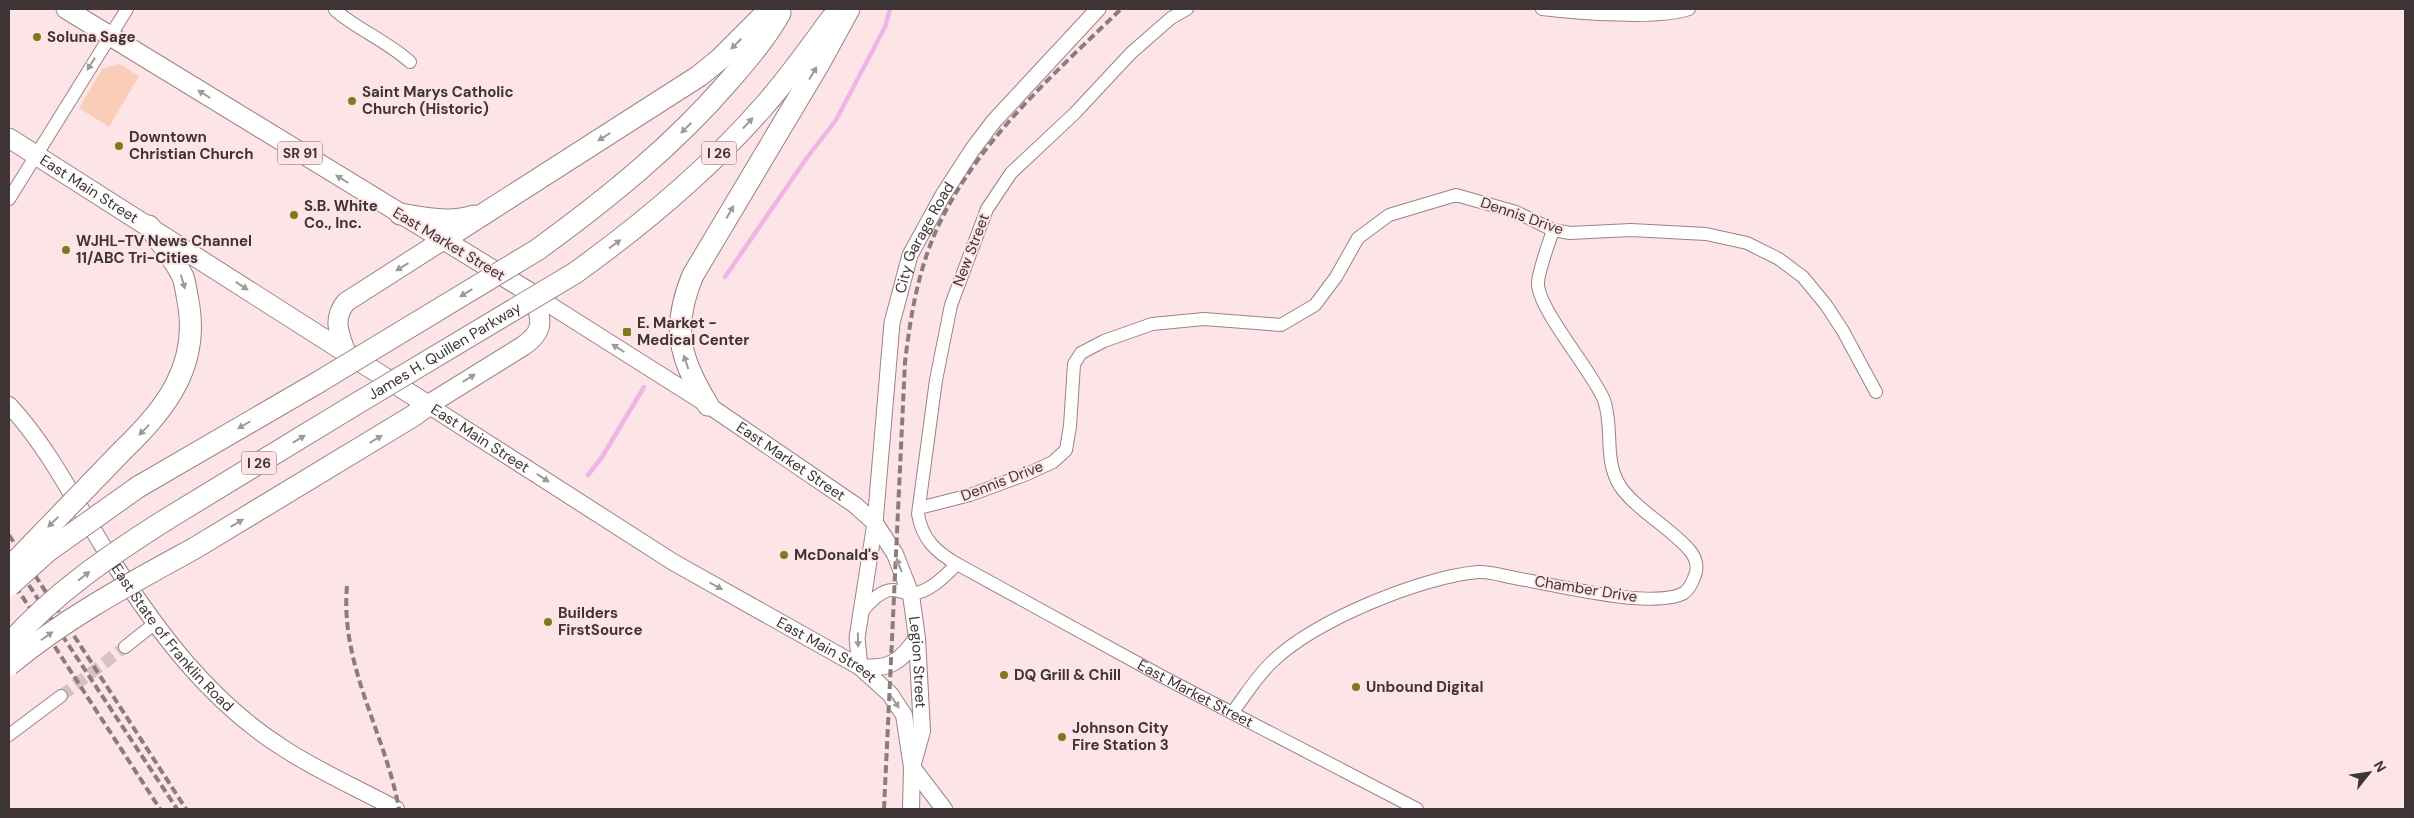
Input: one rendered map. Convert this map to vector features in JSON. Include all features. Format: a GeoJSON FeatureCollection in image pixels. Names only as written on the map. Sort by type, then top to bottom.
{"type":"FeatureCollection","features":[{"type":"Feature","properties":{"kind":"highway"},"geometry":{"type":"LineString","coordinates":[[443,240],[699,76],[720,59],[770,9]]}},
{"type":"Feature","properties":{"kind":"highway","name":"I 26"},"geometry":{"type":"LineString","coordinates":[[9,586],[48,551],[138,487],[538,250],[626,182],[669,144],[708,105],[740,68],[782,9]]}},
{"type":"Feature","properties":{"kind":"highway","name":"James H. Quillen Parkway"},"geometry":{"type":"LineString","coordinates":[[9,644],[48,606],[109,556],[167,519],[575,273],[626,236],[676,194],[729,143],[794,69],[838,9]]}},
{"type":"Feature","properties":{"kind":"highway"},"geometry":{"type":"LineString","coordinates":[[708,405],[688,367],[682,350],[679,328],[685,294],[701,260],[820,62],[849,9]]}},
{"type":"Feature","properties":{"kind":"highway"},"geometry":{"type":"LineString","coordinates":[[400,214],[453,220],[484,213]]}},
{"type":"Feature","properties":{"kind":"highway"},"geometry":{"type":"LineString","coordinates":[[9,568],[151,422],[174,390],[183,371],[190,340],[190,313],[183,278],[148,226]]}},
{"type":"Feature","properties":{"kind":"highway"},"geometry":{"type":"LineString","coordinates":[[9,665],[28,649],[84,611],[195,548],[413,416],[428,405]]}},
{"type":"Feature","properties":{"kind":"main road","name":"East Market Street"},"geometry":{"type":"LineString","coordinates":[[66,9],[534,295],[708,405],[855,505],[875,523]]}},
{"type":"Feature","properties":{"kind":"main road","name":"East Main Street"},"geometry":{"type":"LineString","coordinates":[[9,138],[673,562],[860,667],[890,694],[904,715],[912,767]]}},
{"type":"Feature","properties":{"kind":"main road"},"geometry":{"type":"LineString","coordinates":[[346,353],[336,323],[338,315],[346,302],[443,240]]}},
{"type":"Feature","properties":{"kind":"main road"},"geometry":{"type":"LineString","coordinates":[[428,405],[533,340],[540,328],[540,319],[534,295]]}},
{"type":"Feature","properties":{"kind":"main road","name":"East State of Franklin Road"},"geometry":{"type":"LineString","coordinates":[[9,405],[38,442],[154,624],[201,680],[265,736],[284,749],[396,809]]}},
{"type":"Feature","properties":{"kind":"main road","name":"Legion Street"},"geometry":{"type":"LineString","coordinates":[[875,523],[895,554],[911,595],[917,638],[922,731],[912,767],[911,809]]}},
{"type":"Feature","properties":{"kind":"main road"},"geometry":{"type":"LineString","coordinates":[[860,667],[877,668],[892,664],[906,654],[917,638]]}},
{"type":"Feature","properties":{"kind":"main road"},"geometry":{"type":"LineString","coordinates":[[912,767],[944,809]]}},
{"type":"Feature","properties":{"kind":"street"},"geometry":{"type":"LineString","coordinates":[[9,199],[127,9]]}},
{"type":"Feature","properties":{"kind":"street"},"geometry":{"type":"LineString","coordinates":[[335,9],[350,23],[388,44],[410,62]]}},
{"type":"Feature","properties":{"kind":"street","name":"City Garage Road"},"geometry":{"type":"LineString","coordinates":[[859,615],[875,523],[892,324],[910,255],[943,195],[972,150],[994,121],[1098,9]]}},
{"type":"Feature","properties":{"kind":"street","name":"New Street"},"geometry":{"type":"LineString","coordinates":[[953,562],[930,545],[920,529],[919,508],[936,380],[951,305],[987,209],[1011,172],[1075,113],[1131,53],[1171,18],[1187,9]]}},
{"type":"Feature","properties":{"kind":"street"},"geometry":{"type":"LineString","coordinates":[[1542,9],[1565,12],[1665,14],[1689,9]]}},
{"type":"Feature","properties":{"kind":"street","name":"Dennis Drive"},"geometry":{"type":"LineString","coordinates":[[919,508],[970,495],[1027,474],[1052,462],[1066,450],[1070,426],[1074,364],[1081,353],[1104,341],[1152,324],[1204,319],[1281,325],[1315,306],[1336,277],[1358,238],[1389,215],[1456,195],[1516,212],[1553,230],[1570,233],[1631,230],[1706,234],[1747,243],[1779,259],[1803,277],[1826,305],[1843,331],[1876,392]]}},
{"type":"Feature","properties":{"kind":"street","name":"Chamber Drive"},"geometry":{"type":"LineString","coordinates":[[1232,714],[1271,662],[1293,644],[1340,618],[1399,592],[1448,577],[1480,572],[1619,596],[1669,599],[1686,592],[1695,576],[1697,563],[1691,552],[1656,522],[1620,486],[1608,451],[1608,417],[1603,399],[1546,307],[1537,284],[1553,230]]}},
{"type":"Feature","properties":{"kind":"street"},"geometry":{"type":"LineString","coordinates":[[860,667],[857,638],[859,615],[878,595],[893,590],[911,595],[926,590],[943,578],[953,562]]}},
{"type":"Feature","properties":{"kind":"street","name":"East Market Street"},"geometry":{"type":"LineString","coordinates":[[953,562],[1232,714],[1417,809]]}},
{"type":"Feature","properties":{"kind":"street"},"geometry":{"type":"LineString","coordinates":[[125,647],[154,624]]}},
{"type":"Feature","properties":{"kind":"street"},"geometry":{"type":"LineString","coordinates":[[9,734],[61,696]]}},
{"type":"Feature","properties":{"kind":"shaded area"},"geometry":{"type":"Polygon","coordinates":[[[120,64],[139,76],[109,127],[79,108],[103,68],[120,64]]]}},
{"type":"Feature","properties":{"kind":"waterway"},"geometry":{"type":"LineString","coordinates":[[725,277],[806,159],[836,120],[885,27],[890,9]]}},
{"type":"Feature","properties":{"kind":"waterway"},"geometry":{"type":"LineString","coordinates":[[588,475],[602,457],[644,387]]}},
{"type":"Feature","properties":{"kind":"tunnel"},"geometry":{"type":"LineString","coordinates":[[61,696],[125,647]]}},
{"type":"Feature","properties":{"kind":"railway"},"geometry":{"type":"LineString","coordinates":[[884,809],[905,362],[911,317],[921,272],[931,243],[947,209],[966,176],[1013,117],[1121,9]]}},
{"type":"Feature","properties":{"kind":"railway"},"geometry":{"type":"LineString","coordinates":[[9,535],[186,809]]}},
{"type":"Feature","properties":{"kind":"railway"},"geometry":{"type":"LineString","coordinates":[[9,555],[177,809]]}},
{"type":"Feature","properties":{"kind":"railway"},"geometry":{"type":"LineString","coordinates":[[9,576],[160,809]]}},
{"type":"Feature","properties":{"kind":"railway"},"geometry":{"type":"LineString","coordinates":[[347,586],[350,644],[365,699],[384,753],[399,809]]}},
{"type":"Feature","properties":{"kind":"place","name":"Soluna Sage"},"geometry":{"type":"Point","coordinates":[37,37]}},
{"type":"Feature","properties":{"kind":"place","name":"Saint Marys Catholic Church (Historic)"},"geometry":{"type":"Point","coordinates":[352,101]}},
{"type":"Feature","properties":{"kind":"place","name":"Downtown Christian Church"},"geometry":{"type":"Point","coordinates":[119,146]}},
{"type":"Feature","properties":{"kind":"place","name":"S.B. White Co., Inc."},"geometry":{"type":"Point","coordinates":[294,215]}},
{"type":"Feature","properties":{"kind":"place","name":"WJHL-TV News Channel 11/ABC Tri-Cities"},"geometry":{"type":"Point","coordinates":[66,250]}},
{"type":"Feature","properties":{"kind":"place","name":"E. Market - Medical Center"},"geometry":{"type":"Point","coordinates":[627,332]}},
{"type":"Feature","properties":{"kind":"place","name":"McDonald's"},"geometry":{"type":"Point","coordinates":[784,555]}},
{"type":"Feature","properties":{"kind":"place","name":"Builders FirstSource"},"geometry":{"type":"Point","coordinates":[548,622]}},
{"type":"Feature","properties":{"kind":"place","name":"DQ Grill & Chill"},"geometry":{"type":"Point","coordinates":[1004,675]}},
{"type":"Feature","properties":{"kind":"place","name":"Unbound Digital"},"geometry":{"type":"Point","coordinates":[1356,687]}},
{"type":"Feature","properties":{"kind":"place","name":"Johnson City Fire Station 3"},"geometry":{"type":"Point","coordinates":[1062,737]}}]}
